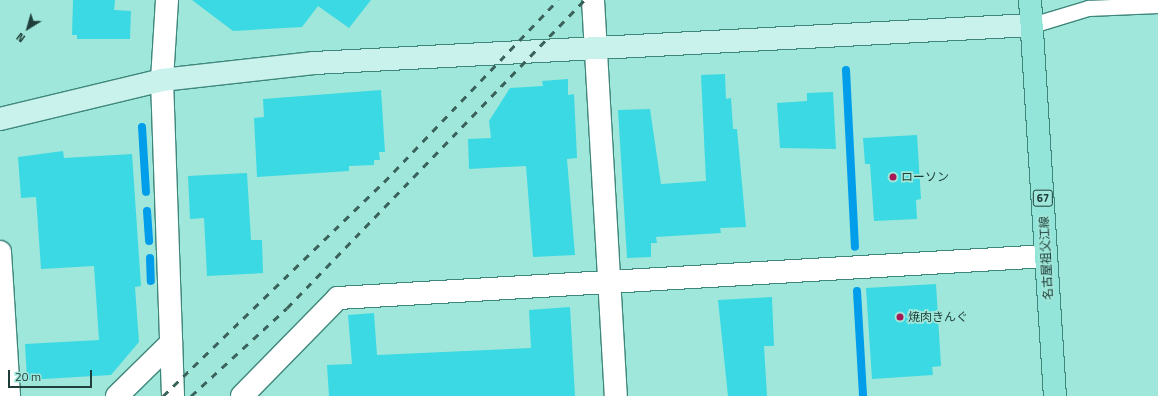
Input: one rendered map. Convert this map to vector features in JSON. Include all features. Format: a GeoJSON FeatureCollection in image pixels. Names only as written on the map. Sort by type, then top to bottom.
{"type":"FeatureCollection","features":[{"type":"Feature","properties":{"kind":"main road","name":"名古屋祖父江線"},"geometry":{"type":"LineString","coordinates":[[1030,0],[1055,396]]}},
{"type":"Feature","properties":{"kind":"street"},"geometry":{"type":"LineString","coordinates":[[167,0],[162,80],[173,396]]}},
{"type":"Feature","properties":{"kind":"street"},"geometry":{"type":"LineString","coordinates":[[593,0],[616,396]]}},
{"type":"Feature","properties":{"kind":"street"},"geometry":{"type":"LineString","coordinates":[[0,119],[162,80],[314,63],[1032,25]]}},
{"type":"Feature","properties":{"kind":"street"},"geometry":{"type":"LineString","coordinates":[[0,252],[9,396]]}},
{"type":"Feature","properties":{"kind":"street"},"geometry":{"type":"LineString","coordinates":[[242,396],[338,298],[1046,256]]}},
{"type":"Feature","properties":{"kind":"street"},"geometry":{"type":"LineString","coordinates":[[117,396],[171,343]]}},
{"type":"Feature","properties":{"kind":"lane"},"geometry":{"type":"LineString","coordinates":[[1032,25],[1088,8],[1158,6]]}},
{"type":"Feature","properties":{"kind":"building"},"geometry":{"type":"Polygon","coordinates":[[[73,0],[115,0],[114,10],[131,11],[130,39],[77,39],[77,35],[72,35],[73,0]]]}},
{"type":"Feature","properties":{"kind":"building"},"geometry":{"type":"Polygon","coordinates":[[[192,0],[371,0],[349,28],[318,6],[302,27],[233,31],[192,0]]]}},
{"type":"Feature","properties":{"kind":"building"},"geometry":{"type":"Polygon","coordinates":[[[725,74],[726,99],[731,98],[733,129],[737,129],[746,227],[720,228],[721,233],[656,237],[657,243],[651,243],[651,257],[627,258],[618,110],[650,109],[661,184],[706,181],[701,75],[725,74]]]}},
{"type":"Feature","properties":{"kind":"building"},"geometry":{"type":"Polygon","coordinates":[[[568,79],[568,95],[574,94],[577,158],[567,159],[575,255],[533,257],[526,166],[469,169],[468,139],[491,138],[489,121],[510,88],[543,86],[542,81],[568,79]]]}},
{"type":"Feature","properties":{"kind":"building"},"geometry":{"type":"Polygon","coordinates":[[[381,90],[385,152],[379,152],[380,160],[374,160],[374,165],[349,166],[349,171],[257,177],[254,118],[264,117],[263,99],[381,90]]]}},
{"type":"Feature","properties":{"kind":"building"},"geometry":{"type":"Polygon","coordinates":[[[833,92],[836,149],[780,148],[777,103],[807,101],[807,93],[833,92]]]}},
{"type":"Feature","properties":{"kind":"building"},"geometry":{"type":"Polygon","coordinates":[[[917,135],[921,199],[916,200],[917,219],[874,221],[870,164],[865,164],[863,138],[917,135]]]}},
{"type":"Feature","properties":{"kind":"building"},"geometry":{"type":"Polygon","coordinates":[[[63,151],[64,158],[132,154],[141,286],[135,287],[139,342],[111,375],[27,380],[25,344],[99,340],[94,266],[41,269],[36,197],[21,198],[18,157],[63,151]]]}},
{"type":"Feature","properties":{"kind":"building"},"geometry":{"type":"Polygon","coordinates":[[[247,173],[251,240],[262,240],[263,273],[207,276],[204,218],[190,219],[188,176],[247,173]]]}},
{"type":"Feature","properties":{"kind":"building"},"geometry":{"type":"Polygon","coordinates":[[[936,284],[941,366],[932,367],[933,375],[872,379],[866,288],[936,284]]]}},
{"type":"Feature","properties":{"kind":"building"},"geometry":{"type":"Polygon","coordinates":[[[772,297],[774,346],[764,346],[767,396],[728,396],[718,300],[772,297]]]}},
{"type":"Feature","properties":{"kind":"building"},"geometry":{"type":"Polygon","coordinates":[[[570,307],[575,396],[329,396],[327,365],[352,364],[348,315],[374,313],[377,355],[531,348],[529,310],[570,307]]]}},
{"type":"Feature","properties":{"kind":"waterway"},"geometry":{"type":"LineString","coordinates":[[846,70],[855,247]]}},
{"type":"Feature","properties":{"kind":"waterway"},"geometry":{"type":"LineString","coordinates":[[142,127],[146,192]]}},
{"type":"Feature","properties":{"kind":"waterway"},"geometry":{"type":"LineString","coordinates":[[147,211],[149,241]]}},
{"type":"Feature","properties":{"kind":"waterway"},"geometry":{"type":"LineString","coordinates":[[150,258],[151,281]]}},
{"type":"Feature","properties":{"kind":"waterway"},"geometry":{"type":"LineString","coordinates":[[857,291],[863,396]]}},
{"type":"Feature","properties":{"kind":"railway"},"geometry":{"type":"LineString","coordinates":[[163,396],[384,182],[558,0]]}},
{"type":"Feature","properties":{"kind":"railway"},"geometry":{"type":"LineString","coordinates":[[191,396],[287,308],[584,0]]}},
{"type":"Feature","properties":{"kind":"place","name":"ローソン"},"geometry":{"type":"Point","coordinates":[893,177]}},
{"type":"Feature","properties":{"kind":"place","name":"焼肉きんぐ"},"geometry":{"type":"Point","coordinates":[900,317]}}]}
